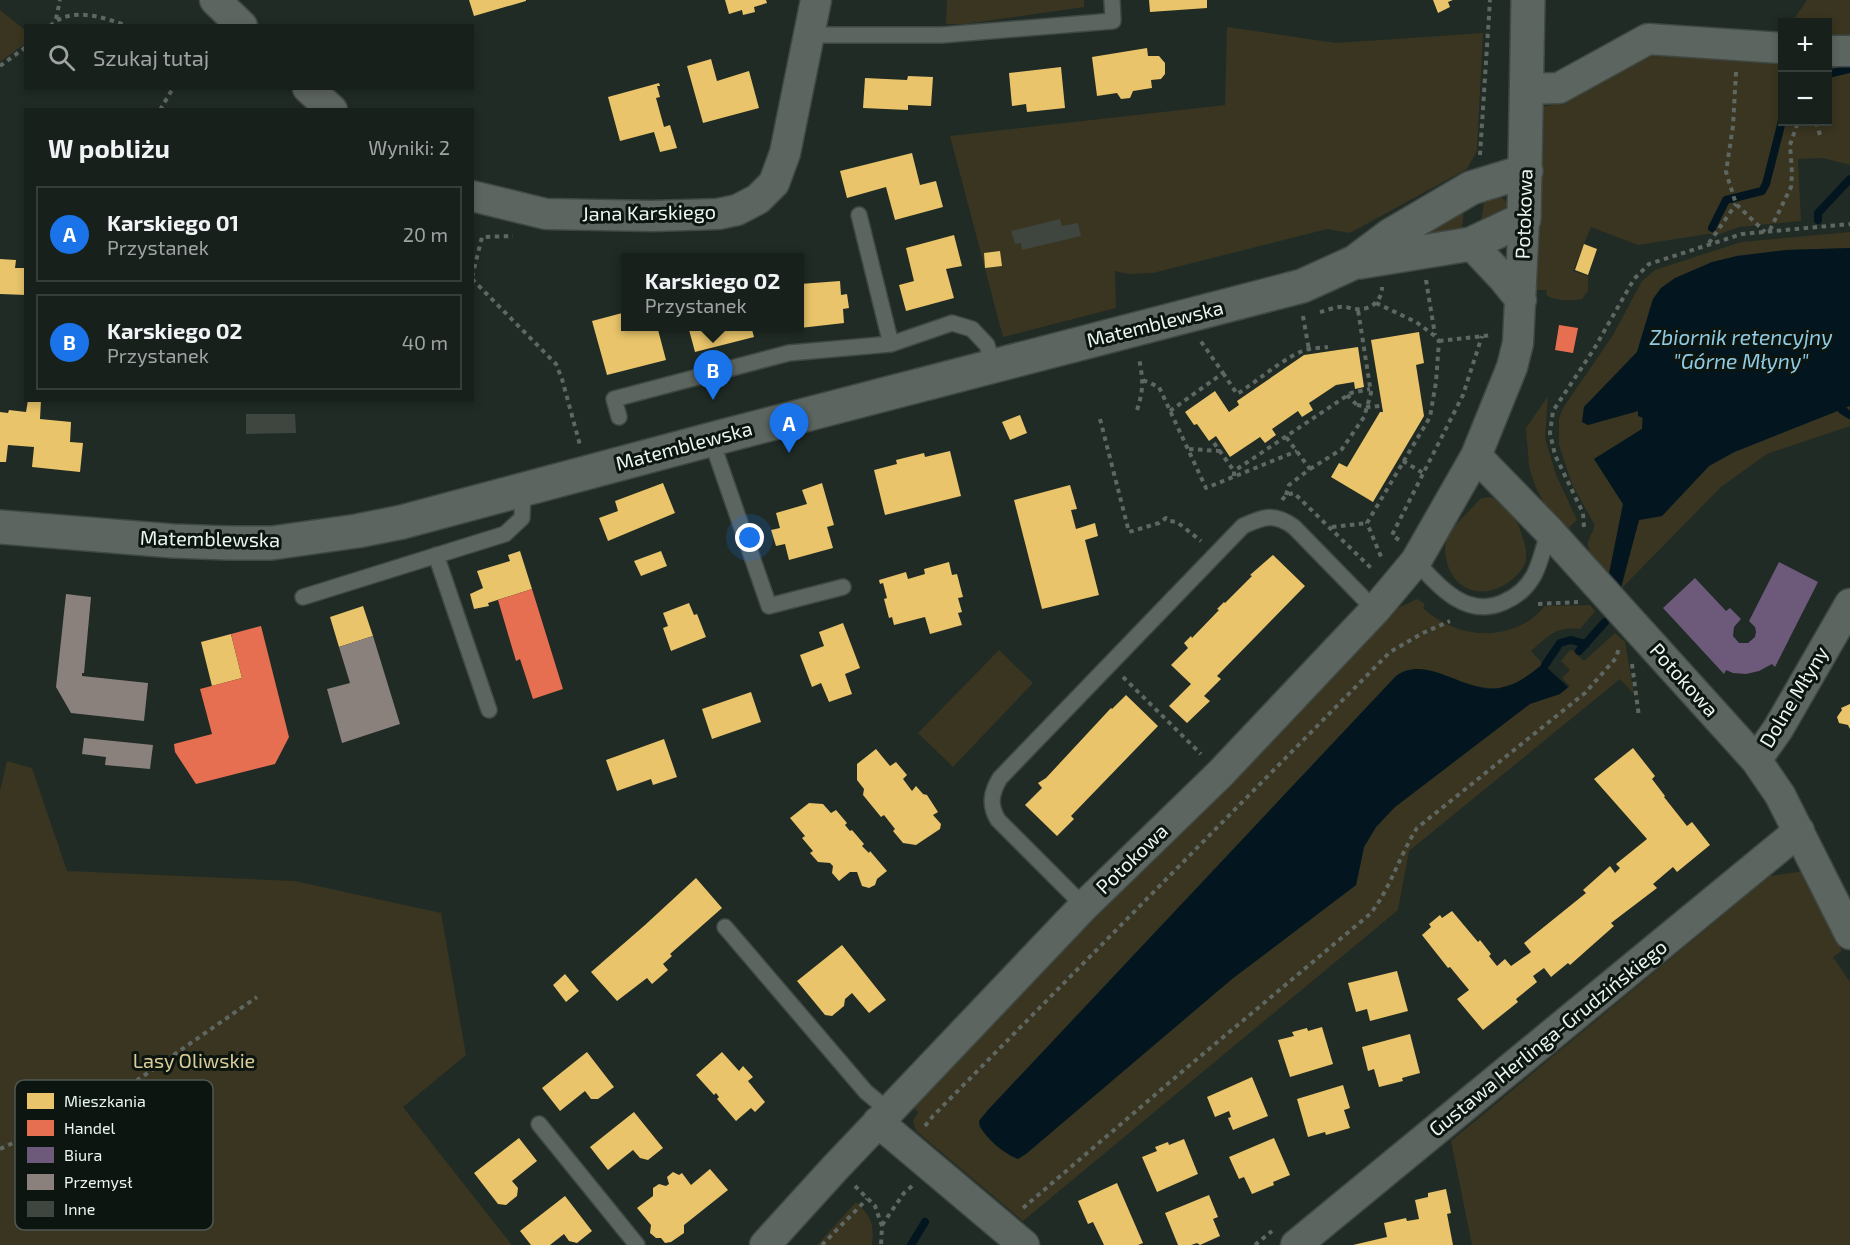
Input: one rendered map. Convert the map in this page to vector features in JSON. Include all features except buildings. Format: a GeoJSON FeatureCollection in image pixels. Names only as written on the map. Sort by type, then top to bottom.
{"type":"FeatureCollection","features":[{"type":"Feature","properties":{"kind":"street","name":"Jana Karskiego"},"geometry":{"type":"LineString","coordinates":[[474,196],[546,214],[653,216],[718,214],[737,210],[758,199],[774,183],[785,153],[811,35],[816,0]]}},
{"type":"Feature","properties":{"kind":"street","name":"Potokowa"},"geometry":{"type":"LineString","coordinates":[[765,1245],[883,1116],[1084,906],[1219,776],[1376,610],[1409,552],[1447,510],[1476,456],[1512,367],[1518,343],[1526,171],[1528,0]]}},
{"type":"Feature","properties":{"kind":"street"},"geometry":{"type":"LineString","coordinates":[[1526,89],[1559,88],[1648,39],[1778,48]]}},
{"type":"Feature","properties":{"kind":"street"},"geometry":{"type":"LineString","coordinates":[[1832,51],[1850,51]]}},
{"type":"Feature","properties":{"kind":"street"},"geometry":{"type":"LineString","coordinates":[[310,90],[330,108]]}},
{"type":"Feature","properties":{"kind":"street","name":"Matemblewska"},"geometry":{"type":"LineString","coordinates":[[0,527],[173,541],[272,543],[336,535],[402,522],[993,365],[1302,286],[1355,262],[1391,235],[1471,189],[1526,171]]}},
{"type":"Feature","properties":{"kind":"street","name":"Matemblewska"},"geometry":{"type":"LineString","coordinates":[[1355,262],[1471,244],[1524,219]]}},
{"type":"Feature","properties":{"kind":"street"},"geometry":{"type":"LineString","coordinates":[[1471,244],[1521,300]]}},
{"type":"Feature","properties":{"kind":"street","name":"Potokowa"},"geometry":{"type":"LineString","coordinates":[[1476,456],[1558,542],[1756,760],[1780,795],[1850,934]]}},
{"type":"Feature","properties":{"kind":"street","name":"Dolne Młyny"},"geometry":{"type":"LineString","coordinates":[[1756,760],[1778,729],[1850,604]]}},
{"type":"Feature","properties":{"kind":"street","name":"Gustawa Herlinga-Grudzińskiego"},"geometry":{"type":"LineString","coordinates":[[1301,1243],[1799,831]]}},
{"type":"Feature","properties":{"kind":"street"},"geometry":{"type":"LineString","coordinates":[[883,1116],[1013,1236]]}},
{"type":"Feature","properties":{"kind":"lane"},"geometry":{"type":"LineString","coordinates":[[811,35],[942,35],[1113,21],[1112,0]]}},
{"type":"Feature","properties":{"kind":"lane"},"geometry":{"type":"LineString","coordinates":[[859,215],[891,344]]}},
{"type":"Feature","properties":{"kind":"lane"},"geometry":{"type":"LineString","coordinates":[[619,417],[614,399],[789,353],[891,344],[952,323],[972,329],[987,345],[993,365]]}},
{"type":"Feature","properties":{"kind":"lane"},"geometry":{"type":"LineString","coordinates":[[711,440],[769,606],[843,587]]}},
{"type":"Feature","properties":{"kind":"lane"},"geometry":{"type":"LineString","coordinates":[[303,597],[505,534],[522,518],[523,490]]}},
{"type":"Feature","properties":{"kind":"lane"},"geometry":{"type":"LineString","coordinates":[[1084,906],[998,820],[992,810],[991,797],[1000,778],[1243,526],[1271,517],[1285,520],[1376,610]]}},
{"type":"Feature","properties":{"kind":"lane"},"geometry":{"type":"LineString","coordinates":[[1409,552],[1445,591],[1463,603],[1478,607],[1496,606],[1514,597],[1526,587],[1558,542]]}},
{"type":"Feature","properties":{"kind":"lane"},"geometry":{"type":"LineString","coordinates":[[436,555],[489,710]]}},
{"type":"Feature","properties":{"kind":"lane"},"geometry":{"type":"LineString","coordinates":[[725,927],[866,1092],[883,1116]]}},
{"type":"Feature","properties":{"kind":"lane"},"geometry":{"type":"LineString","coordinates":[[539,1124],[637,1245]]}},
{"type":"Feature","properties":{"kind":"path"},"geometry":{"type":"LineString","coordinates":[[56,20],[60,0]]}},
{"type":"Feature","properties":{"kind":"path"},"geometry":{"type":"LineString","coordinates":[[1475,162],[1481,152],[1490,0]]}},
{"type":"Feature","properties":{"kind":"path"},"geometry":{"type":"LineString","coordinates":[[52,24],[72,14],[110,19],[122,24]]}},
{"type":"Feature","properties":{"kind":"path"},"geometry":{"type":"LineString","coordinates":[[1739,44],[1734,126],[1726,172],[1736,204],[1767,231]]}},
{"type":"Feature","properties":{"kind":"path"},"geometry":{"type":"LineString","coordinates":[[0,66],[24,48]]}},
{"type":"Feature","properties":{"kind":"path"},"geometry":{"type":"LineString","coordinates":[[161,108],[172,90]]}},
{"type":"Feature","properties":{"kind":"path"},"geometry":{"type":"LineString","coordinates":[[1767,231],[1791,187],[1790,145],[1797,126]]}},
{"type":"Feature","properties":{"kind":"path"},"geometry":{"type":"LineString","coordinates":[[1817,126],[1820,135]]}},
{"type":"Feature","properties":{"kind":"path"},"geometry":{"type":"LineString","coordinates":[[1708,244],[1736,204]]}},
{"type":"Feature","properties":{"kind":"path"},"geometry":{"type":"LineString","coordinates":[[1558,542],[1584,526],[1583,513],[1555,455],[1550,433],[1553,411],[1594,350],[1634,279],[1649,264],[1742,234],[1850,224]]}},
{"type":"Feature","properties":{"kind":"path"},"geometry":{"type":"LineString","coordinates":[[474,270],[482,237],[518,236]]}},
{"type":"Feature","properties":{"kind":"path"},"geometry":{"type":"LineString","coordinates":[[1425,275],[1435,336]]}},
{"type":"Feature","properties":{"kind":"path"},"geometry":{"type":"LineString","coordinates":[[474,280],[556,364],[582,454]]}},
{"type":"Feature","properties":{"kind":"path"},"geometry":{"type":"LineString","coordinates":[[1331,528],[1367,522],[1430,417],[1439,342],[1435,336],[1416,322],[1376,303]]}},
{"type":"Feature","properties":{"kind":"path"},"geometry":{"type":"LineString","coordinates":[[1286,495],[1289,485],[1342,449],[1364,417],[1370,389],[1358,310]]}},
{"type":"Feature","properties":{"kind":"path"},"geometry":{"type":"LineString","coordinates":[[1303,316],[1309,350]]}},
{"type":"Feature","properties":{"kind":"path"},"geometry":{"type":"LineString","coordinates":[[1439,342],[1496,335]]}},
{"type":"Feature","properties":{"kind":"path"},"geometry":{"type":"LineString","coordinates":[[1409,552],[1392,535],[1462,395],[1482,336]]}},
{"type":"Feature","properties":{"kind":"path"},"geometry":{"type":"LineString","coordinates":[[1198,337],[1237,394],[1262,378],[1282,361],[1290,359],[1301,351],[1328,347]]}},
{"type":"Feature","properties":{"kind":"path"},"geometry":{"type":"LineString","coordinates":[[1137,410],[1143,394],[1139,357],[1144,349]]}},
{"type":"Feature","properties":{"kind":"path"},"geometry":{"type":"LineString","coordinates":[[1170,411],[1223,373]]}},
{"type":"Feature","properties":{"kind":"path"},"geometry":{"type":"LineString","coordinates":[[1143,380],[1159,387],[1206,488],[1234,474],[1297,451]]}},
{"type":"Feature","properties":{"kind":"path"},"geometry":{"type":"LineString","coordinates":[[1234,474],[1347,395],[1370,389]]}},
{"type":"Feature","properties":{"kind":"path"},"geometry":{"type":"LineString","coordinates":[[1347,395],[1357,405],[1380,406]]}},
{"type":"Feature","properties":{"kind":"path"},"geometry":{"type":"LineString","coordinates":[[1100,419],[1129,532],[1159,523],[1166,518],[1177,522],[1194,535]]}},
{"type":"Feature","properties":{"kind":"path"},"geometry":{"type":"LineString","coordinates":[[1286,437],[1310,469]]}},
{"type":"Feature","properties":{"kind":"path"},"geometry":{"type":"LineString","coordinates":[[1214,443],[1234,474]]}},
{"type":"Feature","properties":{"kind":"path"},"geometry":{"type":"LineString","coordinates":[[1189,450],[1220,451]]}},
{"type":"Feature","properties":{"kind":"path"},"geometry":{"type":"LineString","coordinates":[[1403,461],[1423,473]]}},
{"type":"Feature","properties":{"kind":"path"},"geometry":{"type":"LineString","coordinates":[[1367,522],[1383,561]]}},
{"type":"Feature","properties":{"kind":"path"},"geometry":{"type":"LineString","coordinates":[[922,1131],[933,1116],[1390,652],[1450,621]]}},
{"type":"Feature","properties":{"kind":"path"},"geometry":{"type":"LineString","coordinates":[[1013,1236],[1184,1070],[1370,914],[1383,898],[1403,849],[1417,828],[1585,693],[1616,658]]}},
{"type":"Feature","properties":{"kind":"path"},"geometry":{"type":"LineString","coordinates":[[1110,663],[1201,754]]}},
{"type":"Feature","properties":{"kind":"path"},"geometry":{"type":"LineString","coordinates":[[1632,663],[1640,717]]}},
{"type":"Feature","properties":{"kind":"path"},"geometry":{"type":"LineString","coordinates":[[138,1080],[257,997]]}},
{"type":"Feature","properties":{"kind":"path"},"geometry":{"type":"LineString","coordinates":[[0,1149],[15,1142]]}},
{"type":"Feature","properties":{"kind":"path"},"geometry":{"type":"LineString","coordinates":[[835,1168],[875,1206],[882,1226],[881,1245]]}},
{"type":"Feature","properties":{"kind":"path"},"geometry":{"type":"LineString","coordinates":[[882,1226],[904,1193],[915,1183]]}},
{"type":"Feature","properties":{"kind":"path"},"geometry":{"type":"LineString","coordinates":[[822,1245],[867,1198]]}},
{"type":"Feature","properties":{"kind":"green space"},"geometry":{"type":"Polygon","coordinates":[[[947,0],[1084,0],[1084,7],[965,24],[946,24],[947,0]]]}},
{"type":"Feature","properties":{"kind":"green space"},"geometry":{"type":"Polygon","coordinates":[[[1807,0],[1850,0],[1850,40],[1832,39],[1832,18],[1795,18],[1807,0]]]}},
{"type":"Feature","properties":{"kind":"green space"},"geometry":{"type":"Polygon","coordinates":[[[0,10],[24,29],[24,44],[0,62],[0,10]]]}},
{"type":"Feature","properties":{"kind":"green space"},"geometry":{"type":"Polygon","coordinates":[[[1227,27],[1336,43],[1483,33],[1477,151],[1467,169],[1350,233],[1327,229],[1153,273],[1128,274],[1115,271],[1116,308],[1003,337],[950,136],[1225,105],[1227,27]]]}},
{"type":"Feature","properties":{"kind":"green space"},"geometry":{"type":"Polygon","coordinates":[[[1660,49],[1778,58],[1778,126],[1832,126],[1832,60],[1850,59],[1850,165],[1823,158],[1798,159],[1801,221],[1739,227],[1717,235],[1708,234],[1638,245],[1591,227],[1573,271],[1588,276],[1588,291],[1582,299],[1560,300],[1547,296],[1546,290],[1532,290],[1540,107],[1553,105],[1592,82],[1660,49]]]}},
{"type":"Feature","properties":{"kind":"green space"},"geometry":{"type":"Polygon","coordinates":[[[1485,194],[1502,198],[1507,203],[1507,207],[1481,222],[1485,194]]]}},
{"type":"Feature","properties":{"kind":"green space"},"geometry":{"type":"Polygon","coordinates":[[[1465,201],[1462,228],[1390,248],[1465,201]]]}},
{"type":"Feature","properties":{"kind":"green space"},"geometry":{"type":"Polygon","coordinates":[[[1850,232],[1850,248],[1787,250],[1737,256],[1661,288],[1653,299],[1637,352],[1584,407],[1583,422],[1588,425],[1638,411],[1642,418],[1642,429],[1594,459],[1623,504],[1609,574],[1589,551],[1588,542],[1594,524],[1572,484],[1559,445],[1559,418],[1563,408],[1613,335],[1642,281],[1655,270],[1741,242],[1850,232]]]}},
{"type":"Feature","properties":{"kind":"green space"},"geometry":{"type":"Polygon","coordinates":[[[1548,396],[1545,438],[1556,475],[1577,520],[1566,530],[1548,510],[1536,488],[1529,467],[1526,428],[1548,396]]]}},
{"type":"Feature","properties":{"kind":"green space"},"geometry":{"type":"Polygon","coordinates":[[[1850,406],[1850,426],[1767,454],[1721,487],[1621,589],[1639,520],[1662,516],[1709,466],[1735,452],[1850,406]]]}},
{"type":"Feature","properties":{"kind":"green space"},"geometry":{"type":"Polygon","coordinates":[[[1491,497],[1503,504],[1516,520],[1525,545],[1526,560],[1520,572],[1506,584],[1496,589],[1474,591],[1456,580],[1450,571],[1445,555],[1446,544],[1454,527],[1478,501],[1491,497]]]}},
{"type":"Feature","properties":{"kind":"green space"},"geometry":{"type":"Polygon","coordinates":[[[1417,599],[1425,604],[1423,608],[1446,624],[1459,629],[1487,633],[1514,628],[1530,620],[1545,606],[1590,605],[1595,611],[1580,629],[1571,628],[1558,631],[1531,651],[1543,664],[1520,682],[1497,689],[1396,676],[988,1110],[979,1121],[979,1127],[985,1133],[1147,1049],[1232,979],[1356,885],[1364,847],[1376,827],[1395,807],[1530,703],[1560,694],[1570,686],[1562,678],[1570,670],[1561,661],[1569,651],[1572,650],[1584,661],[1615,633],[1625,642],[1634,694],[1620,679],[1409,851],[1398,910],[1023,1221],[916,1131],[913,1121],[918,1112],[912,1106],[1055,953],[1391,614],[1417,599]]]}},
{"type":"Feature","properties":{"kind":"green space"},"geometry":{"type":"Polygon","coordinates":[[[999,650],[1033,683],[953,767],[918,733],[999,650]]]}},
{"type":"Feature","properties":{"kind":"green space","name":"Lasy Oliwskie"},"geometry":{"type":"Polygon","coordinates":[[[7,761],[32,768],[67,871],[295,881],[441,913],[466,1055],[403,1107],[512,1245],[0,1245],[0,791],[7,761]]]}},
{"type":"Feature","properties":{"kind":"green space"},"geometry":{"type":"Polygon","coordinates":[[[1805,871],[1842,951],[1833,957],[1850,982],[1850,1245],[1472,1245],[1451,1141],[1770,876],[1805,871]]]}},
{"type":"Feature","properties":{"kind":"green space"},"geometry":{"type":"Polygon","coordinates":[[[856,1202],[871,1221],[872,1245],[817,1245],[856,1202]]]}},
{"type":"Feature","properties":{"kind":"water","name":"Zbiornik retencyjny \"Górne Młyny\""},"geometry":{"type":"Polygon","coordinates":[[[1850,248],[1850,406],[1734,452],[1709,466],[1662,516],[1639,520],[1621,587],[1609,574],[1623,504],[1594,459],[1642,429],[1643,418],[1638,416],[1638,411],[1588,425],[1582,422],[1584,407],[1637,352],[1653,299],[1661,288],[1675,278],[1712,262],[1737,256],[1787,250],[1850,248]]]}},
{"type":"Feature","properties":{"kind":"water"},"geometry":{"type":"Polygon","coordinates":[[[1543,664],[1568,687],[1560,694],[1530,704],[1395,807],[1376,827],[1364,847],[1356,885],[1232,979],[1026,1154],[1018,1159],[1001,1149],[989,1138],[979,1121],[988,1110],[1396,676],[1408,670],[1420,669],[1433,671],[1473,685],[1499,688],[1528,676],[1543,664]]]}},
{"type":"Feature","properties":{"kind":"waterway"},"geometry":{"type":"LineString","coordinates":[[1832,73],[1850,69]]}},
{"type":"Feature","properties":{"kind":"waterway"},"geometry":{"type":"LineString","coordinates":[[1712,228],[1726,200],[1762,191],[1766,184],[1781,126]]}},
{"type":"Feature","properties":{"kind":"waterway"},"geometry":{"type":"LineString","coordinates":[[1818,220],[1818,213],[1850,179]]}},
{"type":"Feature","properties":{"kind":"waterway"},"geometry":{"type":"LineString","coordinates":[[1842,410],[1850,415]]}},
{"type":"Feature","properties":{"kind":"waterway"},"geometry":{"type":"LineString","coordinates":[[1579,651],[1605,622]]}},
{"type":"Feature","properties":{"kind":"waterway"},"geometry":{"type":"LineString","coordinates":[[1545,665],[1560,643],[1571,640],[1586,644]]}},
{"type":"Feature","properties":{"kind":"waterway"},"geometry":{"type":"LineString","coordinates":[[911,1245],[925,1222]]}},
{"type":"Feature","properties":{"kind":"place","name":"Karskiego 02"},"geometry":{"type":"Point","coordinates":[713,400]}},
{"type":"Feature","properties":{"kind":"place","name":"Karskiego 01"},"geometry":{"type":"Point","coordinates":[789,453]}}]}
